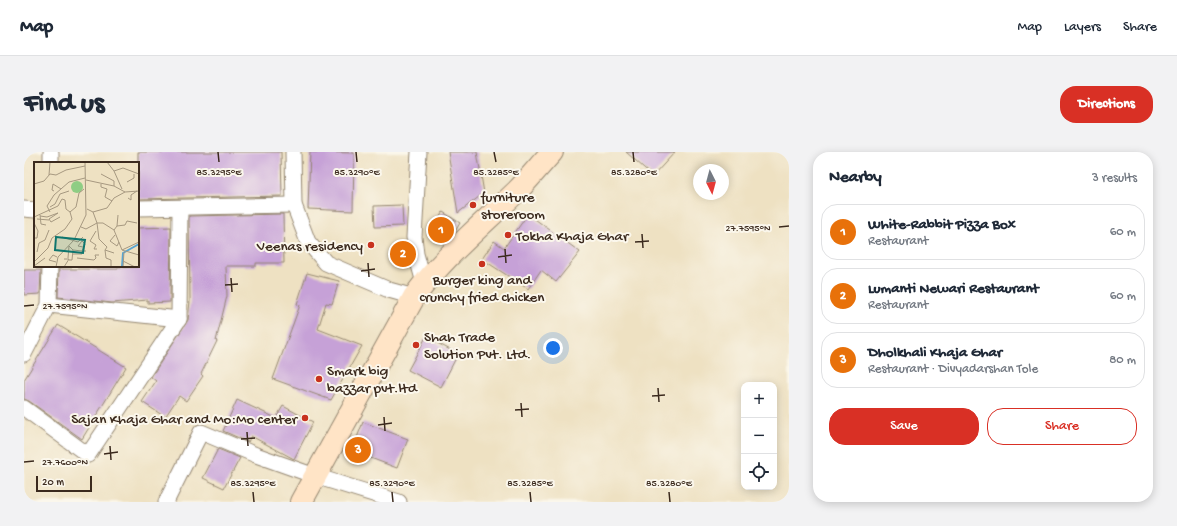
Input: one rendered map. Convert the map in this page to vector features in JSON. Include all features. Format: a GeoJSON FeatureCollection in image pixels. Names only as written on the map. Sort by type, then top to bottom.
{"type":"FeatureCollection","features":[{"type":"Feature","properties":{"kind":"main road"},"geometry":{"type":"LineString","coordinates":[[301,502],[314,476],[419,290],[461,243],[518,189],[552,152]]}},
{"type":"Feature","properties":{"kind":"street"},"geometry":{"type":"LineString","coordinates":[[293,152],[294,205],[308,242],[326,263],[388,290],[419,290],[414,237],[419,152]]}},
{"type":"Feature","properties":{"kind":"street"},"geometry":{"type":"LineString","coordinates":[[139,208],[294,205]]}},
{"type":"Feature","properties":{"kind":"street"},"geometry":{"type":"LineString","coordinates":[[24,408],[88,455],[179,319],[180,208]]}},
{"type":"Feature","properties":{"kind":"street"},"geometry":{"type":"LineString","coordinates":[[24,354],[49,305],[50,267]]}},
{"type":"Feature","properties":{"kind":"street"},"geometry":{"type":"LineString","coordinates":[[49,305],[179,319]]}},
{"type":"Feature","properties":{"kind":"street"},"geometry":{"type":"LineString","coordinates":[[166,502],[201,432],[256,455],[314,476],[399,502]]}},
{"type":"Feature","properties":{"kind":"building"},"geometry":{"type":"Polygon","coordinates":[[[138,152],[281,152],[282,196],[139,199],[138,152]]]}},
{"type":"Feature","properties":{"kind":"building"},"geometry":{"type":"Polygon","coordinates":[[[310,152],[354,153],[353,211],[308,209],[310,152]]]}},
{"type":"Feature","properties":{"kind":"building"},"geometry":{"type":"Polygon","coordinates":[[[448,152],[477,152],[484,193],[458,213],[448,152]]]}},
{"type":"Feature","properties":{"kind":"building"},"geometry":{"type":"Polygon","coordinates":[[[626,152],[675,152],[653,176],[626,152]]]}},
{"type":"Feature","properties":{"kind":"building"},"geometry":{"type":"Polygon","coordinates":[[[402,205],[403,226],[375,227],[374,206],[402,205]]]}},
{"type":"Feature","properties":{"kind":"building"},"geometry":{"type":"Polygon","coordinates":[[[443,212],[460,223],[453,235],[444,243],[429,233],[443,212]]]}},
{"type":"Feature","properties":{"kind":"building"},"geometry":{"type":"Polygon","coordinates":[[[283,214],[284,263],[256,263],[256,266],[226,266],[227,296],[217,341],[201,374],[203,376],[186,401],[179,396],[165,417],[142,402],[156,381],[151,377],[188,320],[190,301],[189,216],[283,214]]]}},
{"type":"Feature","properties":{"kind":"building"},"geometry":{"type":"Polygon","coordinates":[[[528,214],[580,252],[556,282],[541,270],[528,289],[482,259],[494,241],[504,248],[528,214]]]}},
{"type":"Feature","properties":{"kind":"building"},"geometry":{"type":"Polygon","coordinates":[[[171,227],[170,302],[148,303],[148,300],[112,303],[58,297],[59,269],[118,269],[139,267],[139,228],[171,227]]]}},
{"type":"Feature","properties":{"kind":"building"},"geometry":{"type":"Polygon","coordinates":[[[24,270],[41,270],[40,294],[24,295],[24,270]]]}},
{"type":"Feature","properties":{"kind":"building"},"geometry":{"type":"Polygon","coordinates":[[[307,273],[339,281],[332,304],[326,303],[318,329],[362,346],[331,400],[273,379],[300,305],[297,304],[307,273]]]}},
{"type":"Feature","properties":{"kind":"building"},"geometry":{"type":"Polygon","coordinates":[[[58,325],[126,367],[82,439],[24,399],[24,380],[58,325]]]}},
{"type":"Feature","properties":{"kind":"building"},"geometry":{"type":"Polygon","coordinates":[[[426,337],[458,354],[441,387],[408,370],[426,337]]]}},
{"type":"Feature","properties":{"kind":"building"},"geometry":{"type":"Polygon","coordinates":[[[237,400],[276,418],[283,406],[313,422],[294,459],[251,436],[248,442],[223,431],[237,400]]]}},
{"type":"Feature","properties":{"kind":"building"},"geometry":{"type":"Polygon","coordinates":[[[363,422],[408,439],[397,468],[352,451],[363,422]]]}},
{"type":"Feature","properties":{"kind":"building"},"geometry":{"type":"Polygon","coordinates":[[[218,449],[240,458],[224,488],[203,478],[218,449]]]}},
{"type":"Feature","properties":{"kind":"place","name":"furniture storeroom"},"geometry":{"type":"Point","coordinates":[473,205]}},
{"type":"Feature","properties":{"kind":"place","name":"White-Rabbit Pizza Box"},"geometry":{"type":"Point","coordinates":[441,230]}},
{"type":"Feature","properties":{"kind":"place","name":"Tokha Khaja Ghar"},"geometry":{"type":"Point","coordinates":[508,235]}},
{"type":"Feature","properties":{"kind":"place","name":"Veenas residency"},"geometry":{"type":"Point","coordinates":[371,245]}},
{"type":"Feature","properties":{"kind":"place","name":"Lumanti Newari Restaurant"},"geometry":{"type":"Point","coordinates":[403,254]}},
{"type":"Feature","properties":{"kind":"place","name":"Burger king and crunchy fried chicken"},"geometry":{"type":"Point","coordinates":[482,264]}},
{"type":"Feature","properties":{"kind":"place","name":"Shah Trade Solution Pvt. Ltd."},"geometry":{"type":"Point","coordinates":[416,345]}},
{"type":"Feature","properties":{"kind":"place","name":"Smark big bazzar pvt.ltd"},"geometry":{"type":"Point","coordinates":[319,379]}},
{"type":"Feature","properties":{"kind":"place","name":"Sajan Khaja Ghar and Mo:Mo center"},"geometry":{"type":"Point","coordinates":[305,418]}},
{"type":"Feature","properties":{"kind":"place","name":"Dholkhali Khaja Ghar"},"geometry":{"type":"Point","coordinates":[358,450]}}]}
